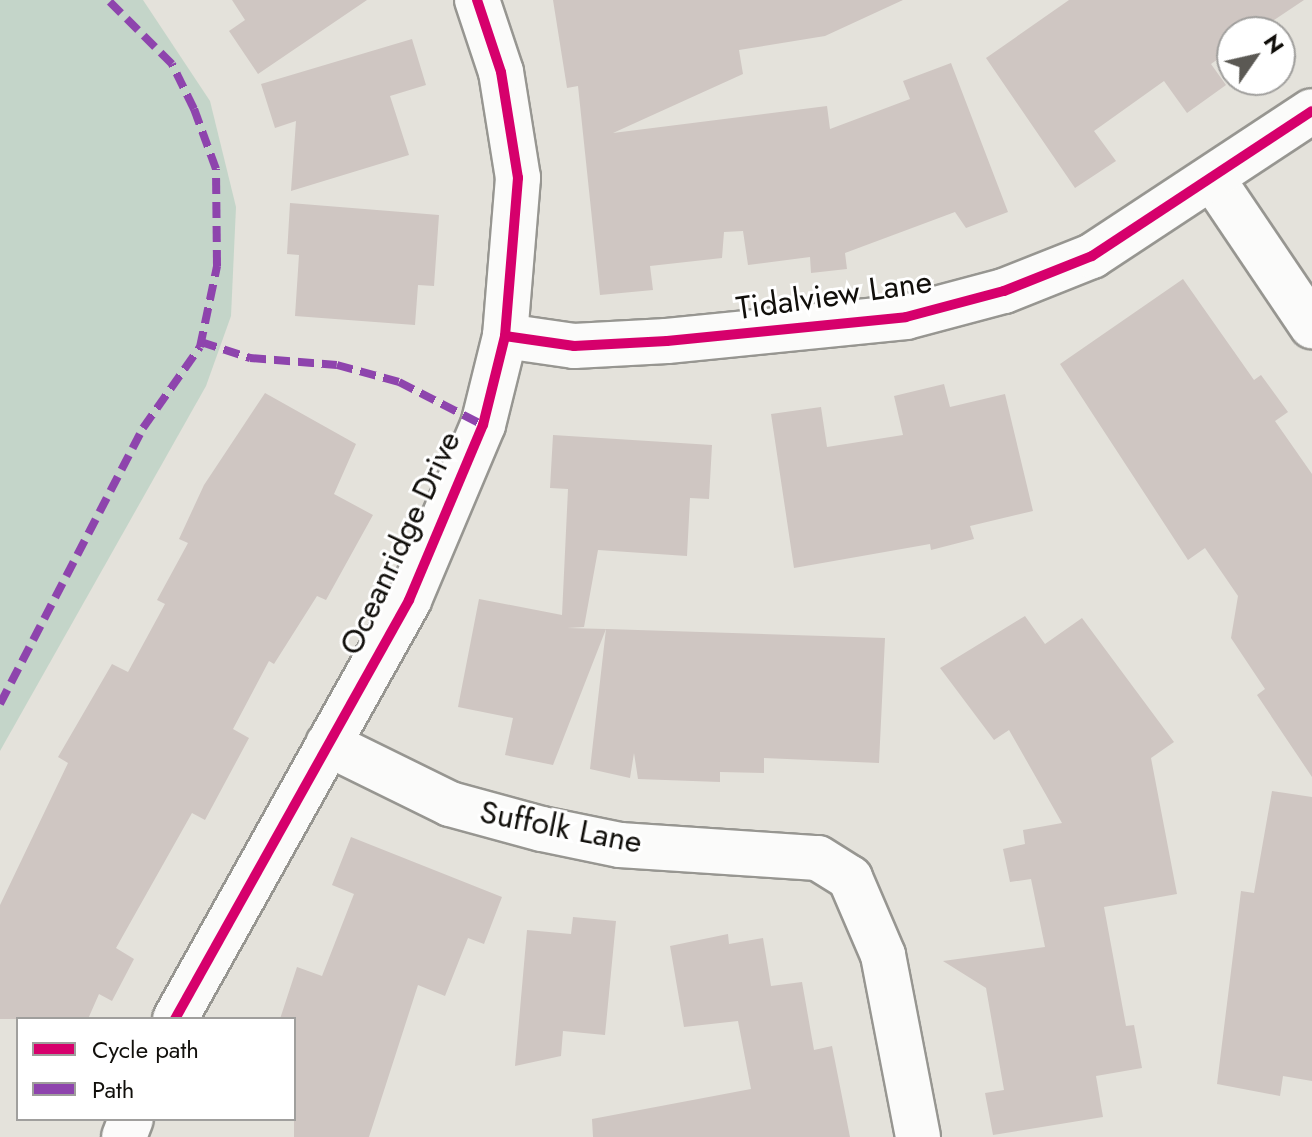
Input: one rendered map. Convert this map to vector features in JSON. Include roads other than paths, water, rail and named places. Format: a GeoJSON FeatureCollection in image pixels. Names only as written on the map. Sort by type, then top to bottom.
{"type":"FeatureCollection","features":[{"type":"Feature","properties":{"kind":"street","name":"Oceanridge Drive"},"geometry":{"type":"LineString","coordinates":[[176,1017],[328,744],[462,487],[505,336],[518,178],[501,72],[477,0]]}},
{"type":"Feature","properties":{"kind":"street","name":"Tidalview Lane"},"geometry":{"type":"LineString","coordinates":[[505,336],[620,344],[906,317],[1004,291],[1092,256],[1312,111]]}},
{"type":"Feature","properties":{"kind":"street"},"geometry":{"type":"LineString","coordinates":[[1212,178],[1312,326]]}},
{"type":"Feature","properties":{"kind":"street","name":"Suffolk Lane"},"geometry":{"type":"LineString","coordinates":[[328,744],[450,804],[542,829],[620,845],[818,858],[850,878],[883,955],[918,1137]]}}]}
